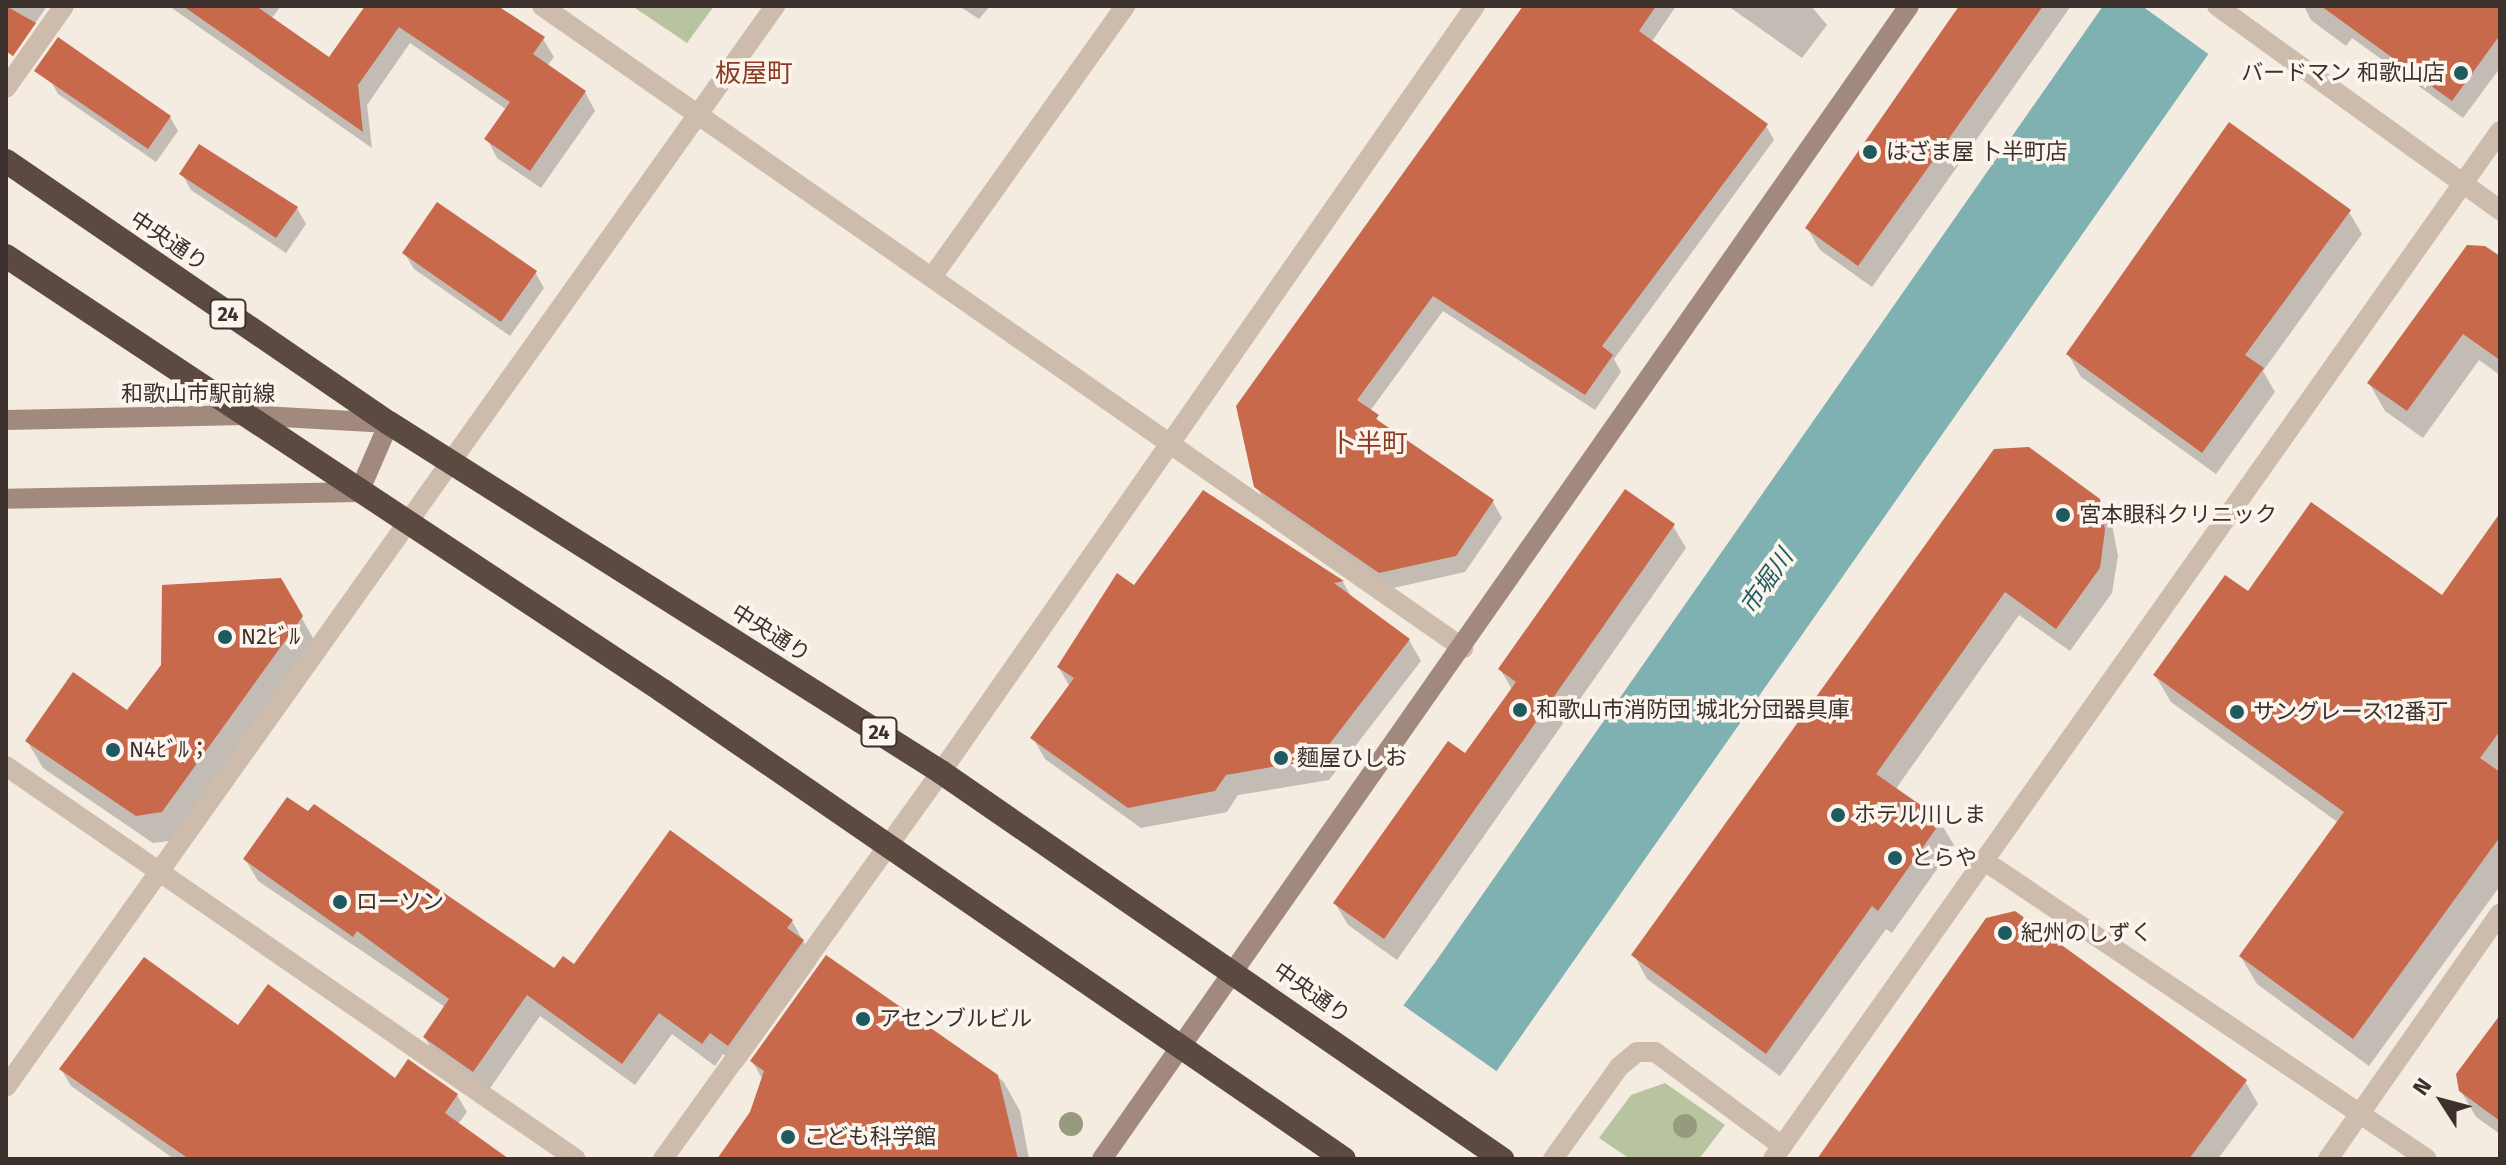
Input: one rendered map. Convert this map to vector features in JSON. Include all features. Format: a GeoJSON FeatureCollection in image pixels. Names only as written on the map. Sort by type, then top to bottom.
{"type":"FeatureCollection","features":[{"type":"Feature","properties":{"kind":"highway","name":"中央通り"},"geometry":{"type":"LineString","coordinates":[[6,161],[389,423],[941,772],[1235,971],[1496,1155]]}},
{"type":"Feature","properties":{"kind":"highway"},"geometry":{"type":"LineString","coordinates":[[6,256],[889,846],[1344,1159]]}},
{"type":"Feature","properties":{"kind":"street"},"geometry":{"type":"LineString","coordinates":[[6,88],[64,6]]}},
{"type":"Feature","properties":{"kind":"street"},"geometry":{"type":"LineString","coordinates":[[542,6],[1463,648]]}},
{"type":"Feature","properties":{"kind":"street"},"geometry":{"type":"LineString","coordinates":[[6,1087],[161,875],[775,6]]}},
{"type":"Feature","properties":{"kind":"street"},"geometry":{"type":"LineString","coordinates":[[932,277],[1125,6]]}},
{"type":"Feature","properties":{"kind":"street"},"geometry":{"type":"LineString","coordinates":[[663,1159],[889,846],[1475,6]]}},
{"type":"Feature","properties":{"kind":"street"},"geometry":{"type":"LineString","coordinates":[[1102,1159],[1463,648],[1909,6]]}},
{"type":"Feature","properties":{"kind":"street"},"geometry":{"type":"LineString","coordinates":[[2217,6],[2500,210]]}},
{"type":"Feature","properties":{"kind":"street"},"geometry":{"type":"LineString","coordinates":[[1553,1159],[1619,1067],[1637,1052],[1655,1052],[1778,1152],[2500,131]]}},
{"type":"Feature","properties":{"kind":"street","name":"和歌山市駅前線"},"geometry":{"type":"LineString","coordinates":[[6,420],[245,415],[389,423]]}},
{"type":"Feature","properties":{"kind":"street"},"geometry":{"type":"LineString","coordinates":[[6,499],[359,492],[389,423]]}},
{"type":"Feature","properties":{"kind":"street"},"geometry":{"type":"LineString","coordinates":[[6,766],[576,1159]]}},
{"type":"Feature","properties":{"kind":"street"},"geometry":{"type":"LineString","coordinates":[[1983,860],[2427,1159]]}},
{"type":"Feature","properties":{"kind":"street"},"geometry":{"type":"LineString","coordinates":[[2328,1159],[2500,913]]}},
{"type":"Feature","properties":{"kind":"green space"},"geometry":{"type":"Polygon","coordinates":[[[632,6],[714,6],[687,43],[632,6]]]}},
{"type":"Feature","properties":{"kind":"green space"},"geometry":{"type":"Polygon","coordinates":[[[1665,1083],[1725,1125],[1699,1159],[1630,1159],[1599,1138],[1631,1095],[1665,1083]]]}},
{"type":"Feature","properties":{"kind":"water","name":"市堀川"},"geometry":{"type":"Polygon","coordinates":[[[2103,6],[2242,6],[1435,1159],[1290,1159],[1434,964],[2103,6]]]}},
{"type":"Feature","properties":{"kind":"pier"},"geometry":{"type":"Polygon","coordinates":[[[2142,6],[2246,6],[2211,56],[2142,6]]]}},
{"type":"Feature","properties":{"kind":"pier"},"geometry":{"type":"Polygon","coordinates":[[[1400,1003],[1499,1073],[1440,1159],[1286,1159],[1400,1003]]]}},
{"type":"Feature","properties":{"kind":"building"},"geometry":{"type":"Polygon","coordinates":[[[6,6],[36,23],[13,56],[6,51],[6,6]]]}},
{"type":"Feature","properties":{"kind":"building"},"geometry":{"type":"Polygon","coordinates":[[[183,6],[256,6],[329,57],[365,6],[498,6],[545,37],[533,54],[586,91],[530,171],[484,139],[510,102],[399,27],[358,85],[363,132],[183,6]]]}},
{"type":"Feature","properties":{"kind":"building"},"geometry":{"type":"Polygon","coordinates":[[[1523,6],[1656,6],[1639,31],[1768,124],[1602,346],[1613,355],[1585,395],[1433,296],[1357,400],[1379,415],[1376,419],[1494,500],[1456,556],[1379,573],[1254,487],[1236,406],[1523,6]]]}},
{"type":"Feature","properties":{"kind":"building"},"geometry":{"type":"Polygon","coordinates":[[[1959,6],[2043,6],[1858,266],[1805,228],[1959,6]]]}},
{"type":"Feature","properties":{"kind":"building"},"geometry":{"type":"Polygon","coordinates":[[[2321,6],[2500,6],[2500,35],[2452,101],[2321,6]]]}},
{"type":"Feature","properties":{"kind":"building"},"geometry":{"type":"Polygon","coordinates":[[[58,37],[171,116],[148,149],[34,71],[58,37]]]}},
{"type":"Feature","properties":{"kind":"building"},"geometry":{"type":"Polygon","coordinates":[[[2229,122],[2351,210],[2245,355],[2264,368],[2202,453],[2066,354],[2229,122]]]}},
{"type":"Feature","properties":{"kind":"building"},"geometry":{"type":"Polygon","coordinates":[[[199,144],[298,207],[276,238],[179,174],[199,144]]]}},
{"type":"Feature","properties":{"kind":"building"},"geometry":{"type":"Polygon","coordinates":[[[437,202],[537,271],[501,322],[402,253],[437,202]]]}},
{"type":"Feature","properties":{"kind":"building"},"geometry":{"type":"Polygon","coordinates":[[[2467,245],[2485,246],[2500,256],[2500,360],[2463,334],[2407,411],[2367,383],[2467,245]]]}},
{"type":"Feature","properties":{"kind":"building"},"geometry":{"type":"Polygon","coordinates":[[[2029,447],[2100,499],[2105,530],[2100,568],[2056,629],[2005,592],[1876,774],[1942,820],[1878,911],[1872,906],[1766,1054],[1631,955],[1994,449],[2029,447]]]}},
{"type":"Feature","properties":{"kind":"building"},"geometry":{"type":"Polygon","coordinates":[[[1625,489],[1675,524],[1384,939],[1333,903],[1448,741],[1465,753],[1516,682],[1498,669],[1625,489]]]}},
{"type":"Feature","properties":{"kind":"building"},"geometry":{"type":"Polygon","coordinates":[[[1203,490],[1344,581],[1334,583],[1410,639],[1318,759],[1226,775],[1215,791],[1128,808],[1030,738],[1074,678],[1057,667],[1117,573],[1134,585],[1203,490]]]}},
{"type":"Feature","properties":{"kind":"building"},"geometry":{"type":"Polygon","coordinates":[[[2311,502],[2442,595],[2500,513],[2500,731],[2480,758],[2500,772],[2500,837],[2353,1039],[2239,956],[2344,812],[2153,675],[2225,575],[2248,591],[2311,502]]]}},
{"type":"Feature","properties":{"kind":"building"},"geometry":{"type":"Polygon","coordinates":[[[281,578],[303,616],[162,812],[136,816],[25,741],[73,672],[127,710],[161,665],[162,585],[281,578]]]}},
{"type":"Feature","properties":{"kind":"building"},"geometry":{"type":"Polygon","coordinates":[[[287,797],[308,811],[314,804],[554,968],[563,956],[574,964],[670,830],[793,920],[787,928],[804,940],[728,1046],[710,1033],[702,1044],[659,1013],[622,1064],[527,995],[473,1072],[423,1037],[449,999],[357,931],[353,937],[243,859],[287,797]]]}},
{"type":"Feature","properties":{"kind":"building"},"geometry":{"type":"Polygon","coordinates":[[[2015,911],[2247,1080],[2189,1159],[1817,1159],[1986,918],[2015,911]]]}},
{"type":"Feature","properties":{"kind":"building","name":"アセンブルビル"},"geometry":{"type":"Polygon","coordinates":[[[826,955],[998,1075],[1018,1159],[717,1159],[750,1112],[764,1071],[750,1061],[826,955]]]}},
{"type":"Feature","properties":{"kind":"building"},"geometry":{"type":"Polygon","coordinates":[[[144,957],[238,1025],[268,984],[395,1078],[408,1059],[458,1094],[445,1113],[509,1159],[189,1159],[59,1069],[144,957]]]}},
{"type":"Feature","properties":{"kind":"building"},"geometry":{"type":"Polygon","coordinates":[[[2500,1015],[2500,1121],[2459,1091],[2456,1074],[2500,1015]]]}},
{"type":"Feature","properties":{"kind":"place","name":"バードマン 和歌山店"},"geometry":{"type":"Point","coordinates":[2461,73]}},
{"type":"Feature","properties":{"kind":"place","name":"はざま屋 卜半町店"},"geometry":{"type":"Point","coordinates":[1870,152]}},
{"type":"Feature","properties":{"kind":"place","name":"宮本眼科クリニック"},"geometry":{"type":"Point","coordinates":[2063,515]}},
{"type":"Feature","properties":{"kind":"place","name":"N2ﾋﾞﾙ"},"geometry":{"type":"Point","coordinates":[225,637]}},
{"type":"Feature","properties":{"kind":"place","name":"和歌山市消防団 城北分団器具庫"},"geometry":{"type":"Point","coordinates":[1520,710]}},
{"type":"Feature","properties":{"kind":"place","name":"サングレース12番丁"},"geometry":{"type":"Point","coordinates":[2237,712]}},
{"type":"Feature","properties":{"kind":"place","name":"N4ﾋﾞﾙ；"},"geometry":{"type":"Point","coordinates":[113,750]}},
{"type":"Feature","properties":{"kind":"place","name":"麵屋ひしお"},"geometry":{"type":"Point","coordinates":[1281,758]}},
{"type":"Feature","properties":{"kind":"place","name":"ホテル川しま"},"geometry":{"type":"Point","coordinates":[1838,815]}},
{"type":"Feature","properties":{"kind":"place","name":"とらや"},"geometry":{"type":"Point","coordinates":[1895,858]}},
{"type":"Feature","properties":{"kind":"place","name":"ローソン"},"geometry":{"type":"Point","coordinates":[340,902]}},
{"type":"Feature","properties":{"kind":"place","name":"紀州のしずく"},"geometry":{"type":"Point","coordinates":[2005,933]}},
{"type":"Feature","properties":{"kind":"place","name":"アセンブルビル"},"geometry":{"type":"Point","coordinates":[863,1019]}},
{"type":"Feature","properties":{"kind":"place","name":"こども科学館"},"geometry":{"type":"Point","coordinates":[788,1137]}},
{"type":"Feature","properties":{"kind":"district","name":"板屋町"},"geometry":{"type":"Point","coordinates":[754,74]}},
{"type":"Feature","properties":{"kind":"district","name":"卜半町"},"geometry":{"type":"Point","coordinates":[1369,444]}}]}
